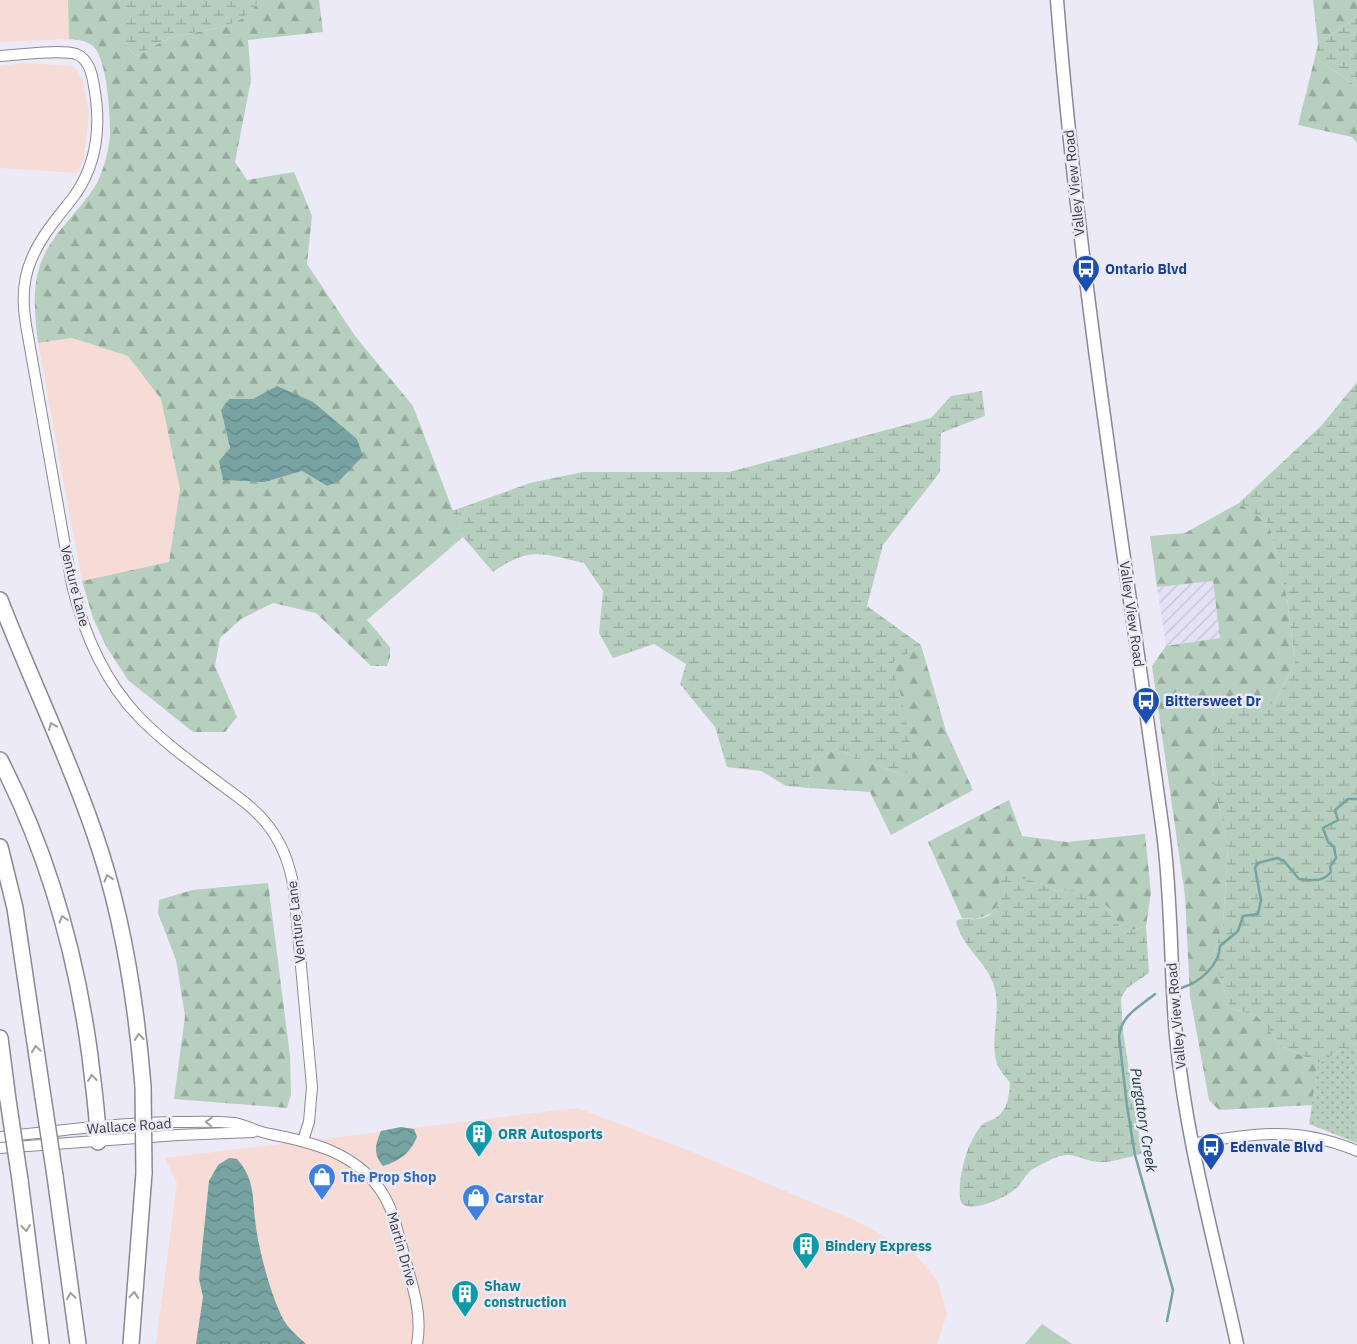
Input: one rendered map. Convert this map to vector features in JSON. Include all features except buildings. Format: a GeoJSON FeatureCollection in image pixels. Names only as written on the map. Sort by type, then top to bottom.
{"type":"FeatureCollection","features":[{"type":"Feature","properties":{"kind":"highway"},"geometry":{"type":"LineString","coordinates":[[0,600],[78,788],[111,885],[132,983],[143,1086],[144,1173],[131,1344]]}},
{"type":"Feature","properties":{"kind":"highway"},"geometry":{"type":"LineString","coordinates":[[0,760],[33,829],[65,928],[88,1041],[99,1119],[98,1142]]}},
{"type":"Feature","properties":{"kind":"highway"},"geometry":{"type":"LineString","coordinates":[[0,847],[17,918],[78,1344]]}},
{"type":"Feature","properties":{"kind":"highway"},"geometry":{"type":"LineString","coordinates":[[0,1038],[41,1344]]}},
{"type":"Feature","properties":{"kind":"main road","name":"Valley View Road"},"geometry":{"type":"LineString","coordinates":[[1057,0],[1074,182],[1090,314],[1169,884],[1176,1039],[1192,1144],[1237,1344]]}},
{"type":"Feature","properties":{"kind":"street","name":"Venture Lane"},"geometry":{"type":"LineString","coordinates":[[0,56],[67,52],[84,59],[91,71],[96,96],[98,131],[91,165],[76,194],[38,246],[27,271],[23,289],[24,317],[72,585],[79,614],[92,648],[117,691],[151,729],[250,807],[266,823],[284,853],[294,889],[312,1087],[309,1122],[303,1140]]}},
{"type":"Feature","properties":{"kind":"street","name":"Wallace Road"},"geometry":{"type":"LineString","coordinates":[[0,1137],[131,1123],[198,1122],[236,1123],[256,1131],[303,1140]]}},
{"type":"Feature","properties":{"kind":"street","name":"Wallace Road"},"geometry":{"type":"LineString","coordinates":[[0,1148],[178,1135],[234,1134],[256,1131]]}},
{"type":"Feature","properties":{"kind":"street"},"geometry":{"type":"LineString","coordinates":[[1192,1144],[1243,1136],[1294,1133],[1324,1139],[1357,1151]]}},
{"type":"Feature","properties":{"kind":"street","name":"Martin Drive"},"geometry":{"type":"LineString","coordinates":[[303,1140],[336,1152],[351,1161],[365,1172],[379,1188],[389,1204],[417,1302],[418,1344]]}},
{"type":"Feature","properties":{"kind":"shaded area"},"geometry":{"type":"Polygon","coordinates":[[[0,0],[68,0],[69,39],[0,42],[0,0]]]}},
{"type":"Feature","properties":{"kind":"shaded area"},"geometry":{"type":"Polygon","coordinates":[[[24,63],[72,66],[78,71],[83,81],[89,114],[84,158],[77,173],[0,168],[0,66],[24,63]]]}},
{"type":"Feature","properties":{"kind":"shaded area"},"geometry":{"type":"Polygon","coordinates":[[[72,338],[128,356],[161,399],[180,489],[169,562],[82,581],[38,343],[72,338]]]}},
{"type":"Feature","properties":{"kind":"shaded area"},"geometry":{"type":"Polygon","coordinates":[[[1213,580],[1220,638],[1166,646],[1157,587],[1213,580]]]}},
{"type":"Feature","properties":{"kind":"shaded area"},"geometry":{"type":"Polygon","coordinates":[[[577,1108],[690,1151],[856,1221],[913,1252],[937,1280],[947,1314],[937,1344],[156,1344],[177,1183],[165,1158],[577,1108]]]}},
{"type":"Feature","properties":{"kind":"green space"},"geometry":{"type":"Polygon","coordinates":[[[68,0],[126,0],[126,46],[136,56],[174,37],[210,30],[233,23],[243,18],[259,0],[319,0],[323,32],[248,40],[251,80],[235,162],[247,180],[294,172],[312,216],[307,264],[355,336],[413,406],[463,537],[367,620],[390,647],[390,657],[387,666],[371,666],[316,613],[273,603],[241,619],[220,638],[215,666],[237,717],[225,732],[193,732],[128,680],[106,646],[93,618],[82,581],[169,562],[180,489],[161,399],[128,356],[72,338],[38,343],[35,291],[42,260],[60,230],[97,183],[106,158],[110,138],[107,87],[102,63],[94,47],[82,41],[69,39],[68,0]],[[277,386],[253,400],[229,399],[221,410],[230,448],[219,461],[265,482],[302,471],[327,486],[277,386]]]}},
{"type":"Feature","properties":{"kind":"green space"},"geometry":{"type":"Polygon","coordinates":[[[126,0],[259,0],[243,18],[233,23],[210,30],[174,37],[136,56],[126,46],[126,0]]]}},
{"type":"Feature","properties":{"kind":"green space"},"geometry":{"type":"Polygon","coordinates":[[[1313,0],[1357,0],[1357,17],[1318,44],[1313,0]]]}},
{"type":"Feature","properties":{"kind":"green space"},"geometry":{"type":"Polygon","coordinates":[[[1357,17],[1357,87],[1315,57],[1318,44],[1357,17]]]}},
{"type":"Feature","properties":{"kind":"green space"},"geometry":{"type":"Polygon","coordinates":[[[1315,57],[1357,87],[1357,143],[1352,137],[1298,125],[1315,57]]]}},
{"type":"Feature","properties":{"kind":"green space"},"geometry":{"type":"Polygon","coordinates":[[[1357,382],[1357,1042],[1318,1063],[1283,1047],[1257,1016],[1230,1008],[1213,957],[1223,924],[1228,848],[1214,785],[1211,737],[1231,713],[1274,703],[1295,664],[1287,598],[1269,524],[1239,503],[1321,426],[1357,382]]]}},
{"type":"Feature","properties":{"kind":"green space"},"geometry":{"type":"Polygon","coordinates":[[[982,391],[985,416],[941,433],[940,472],[883,545],[867,606],[921,645],[891,664],[902,699],[914,767],[902,775],[836,749],[813,760],[808,788],[786,786],[761,771],[727,767],[715,727],[680,684],[686,664],[654,644],[613,658],[599,633],[603,591],[584,563],[537,554],[517,558],[493,572],[463,537],[452,511],[530,483],[583,472],[729,472],[931,418],[951,396],[982,391]]]}},
{"type":"Feature","properties":{"kind":"green space"},"geometry":{"type":"Polygon","coordinates":[[[1239,503],[1269,524],[1287,598],[1295,664],[1274,703],[1231,713],[1211,737],[1214,785],[1228,848],[1223,924],[1213,957],[1230,1008],[1257,1016],[1283,1047],[1318,1063],[1312,1105],[1219,1110],[1209,1100],[1190,996],[1185,896],[1152,666],[1166,646],[1220,638],[1213,581],[1157,587],[1150,536],[1185,533],[1239,503]]]}},
{"type":"Feature","properties":{"kind":"green space"},"geometry":{"type":"Polygon","coordinates":[[[921,645],[946,731],[973,790],[891,835],[870,792],[808,788],[813,760],[836,749],[902,775],[902,699],[890,664],[921,645]]]}},
{"type":"Feature","properties":{"kind":"green space"},"geometry":{"type":"Polygon","coordinates":[[[1009,800],[1022,836],[1067,842],[1145,834],[1151,893],[1146,926],[1123,933],[1111,910],[1073,890],[1057,891],[1040,883],[1001,899],[993,912],[985,916],[975,919],[962,918],[928,842],[1009,800]]]}},
{"type":"Feature","properties":{"kind":"green space"},"geometry":{"type":"Polygon","coordinates":[[[1006,876],[1040,883],[1057,891],[1073,890],[1102,901],[1111,910],[1123,933],[1146,926],[1149,973],[1127,988],[1121,998],[1123,1031],[1142,1154],[1101,1162],[1064,1155],[1030,1171],[1018,1187],[993,1202],[984,1205],[968,1206],[962,1204],[960,1198],[960,1180],[964,1160],[981,1126],[997,1117],[1004,1110],[1010,1083],[998,1066],[995,1054],[997,1003],[993,983],[989,974],[963,938],[956,921],[983,918],[989,915],[998,902],[999,882],[1006,876]]]}},
{"type":"Feature","properties":{"kind":"green space"},"geometry":{"type":"Polygon","coordinates":[[[268,883],[290,1056],[291,1094],[287,1108],[174,1099],[185,1016],[176,960],[158,913],[159,900],[192,890],[268,883]]]}},
{"type":"Feature","properties":{"kind":"green space"},"geometry":{"type":"Polygon","coordinates":[[[1357,1042],[1357,1143],[1309,1124],[1318,1063],[1357,1042]]]}},
{"type":"Feature","properties":{"kind":"green space"},"geometry":{"type":"Polygon","coordinates":[[[1042,1324],[1072,1344],[1025,1344],[1042,1324]]]}},
{"type":"Feature","properties":{"kind":"water"},"geometry":{"type":"Polygon","coordinates":[[[277,386],[313,402],[357,439],[363,456],[339,481],[327,486],[302,471],[265,482],[223,480],[219,461],[230,448],[221,410],[229,399],[253,399],[277,386]]]}},
{"type":"Feature","properties":{"kind":"water"},"geometry":{"type":"Polygon","coordinates":[[[401,1127],[414,1129],[417,1137],[404,1156],[383,1166],[376,1153],[377,1141],[381,1131],[401,1127]]]}},
{"type":"Feature","properties":{"kind":"water"},"geometry":{"type":"Polygon","coordinates":[[[229,1158],[237,1159],[250,1183],[260,1249],[267,1278],[277,1305],[287,1325],[306,1344],[196,1344],[203,1297],[199,1279],[209,1181],[218,1165],[229,1158]]]}},
{"type":"Feature","properties":{"kind":"waterway","name":"Purgatory Creek"},"geometry":{"type":"LineString","coordinates":[[1181,988],[1195,982],[1207,973],[1216,960],[1220,946],[1238,931],[1243,916],[1258,914],[1261,900],[1255,868],[1258,863],[1277,858],[1284,861],[1299,879],[1312,880],[1328,876],[1331,872],[1330,867],[1336,858],[1334,847],[1328,842],[1323,828],[1338,820],[1335,810],[1348,799],[1357,799]]}},
{"type":"Feature","properties":{"kind":"waterway","name":"Purgatory Creek"},"geometry":{"type":"LineString","coordinates":[[1155,994],[1127,1017],[1120,1029],[1119,1037],[1135,1155],[1173,1290],[1167,1321]]}},
{"type":"Feature","properties":{"kind":"place","name":"Ontario Blvd"},"geometry":{"type":"Point","coordinates":[1086,293]}},
{"type":"Feature","properties":{"kind":"place","name":"Bittersweet Dr"},"geometry":{"type":"Point","coordinates":[1146,725]}},
{"type":"Feature","properties":{"kind":"place","name":"ORR Autosports"},"geometry":{"type":"Point","coordinates":[479,1158]}},
{"type":"Feature","properties":{"kind":"place","name":"Edenvale Blvd"},"geometry":{"type":"Point","coordinates":[1211,1171]}},
{"type":"Feature","properties":{"kind":"place","name":"The Prop Shop"},"geometry":{"type":"Point","coordinates":[322,1201]}},
{"type":"Feature","properties":{"kind":"place","name":"Carstar"},"geometry":{"type":"Point","coordinates":[476,1222]}},
{"type":"Feature","properties":{"kind":"place","name":"Bindery Express"},"geometry":{"type":"Point","coordinates":[806,1270]}},
{"type":"Feature","properties":{"kind":"place","name":"Shaw construction"},"geometry":{"type":"Point","coordinates":[465,1318]}}]}
